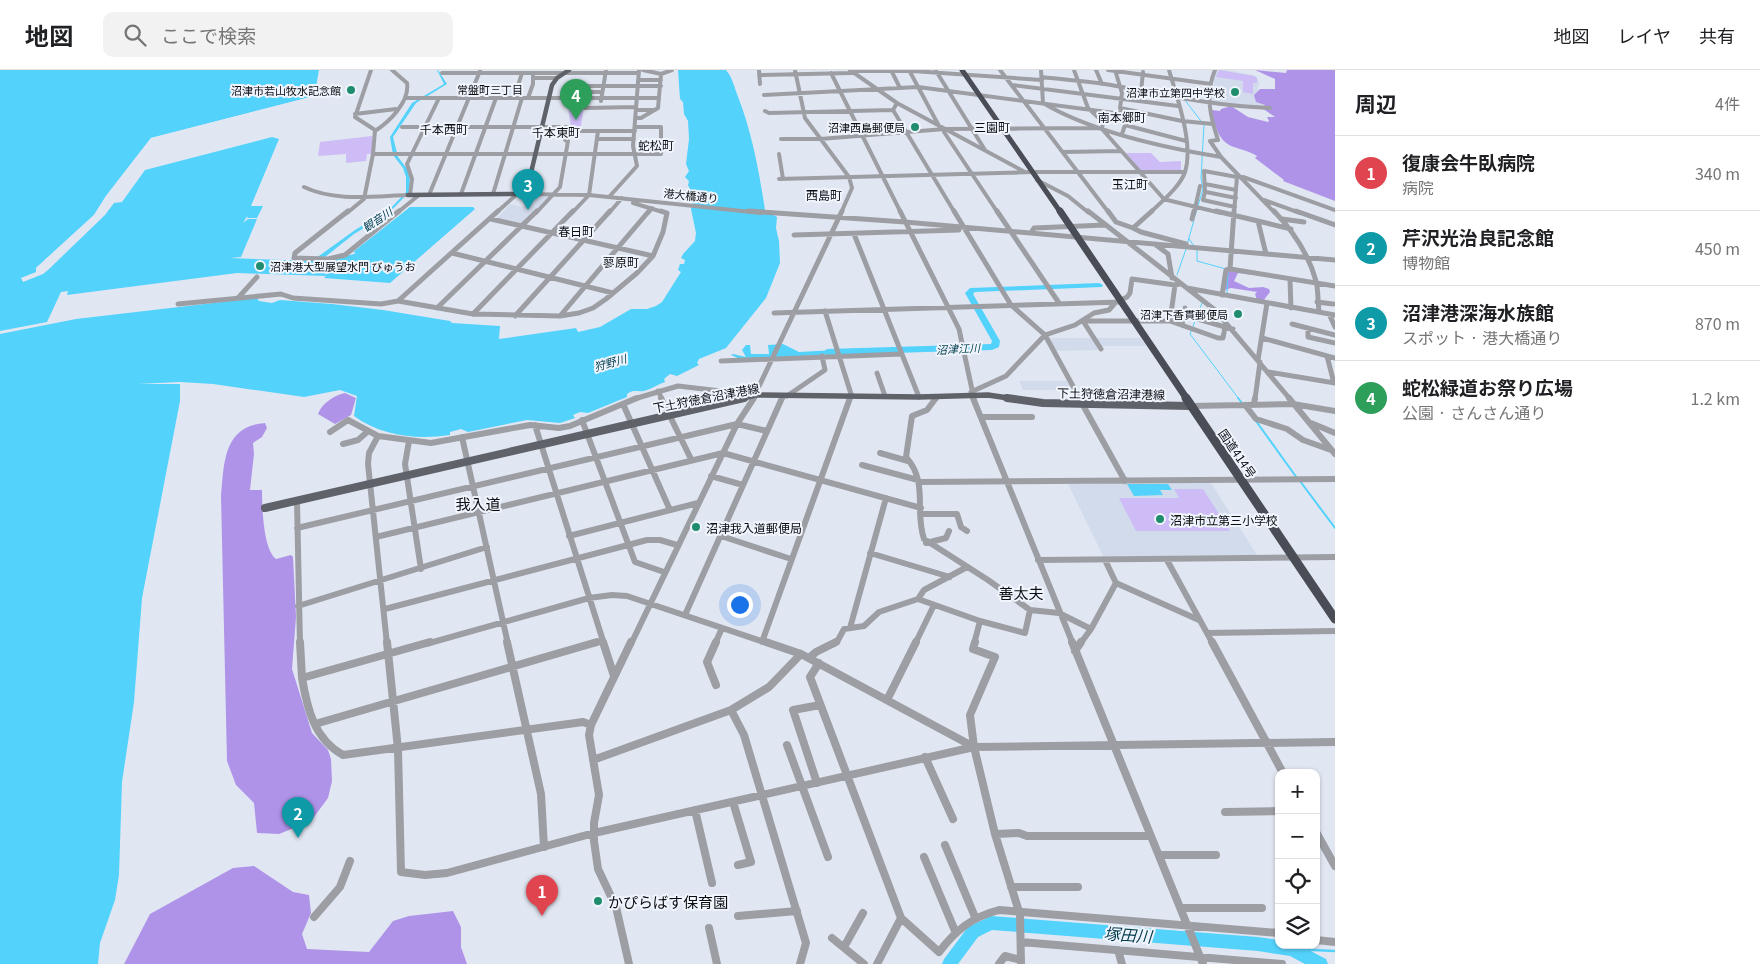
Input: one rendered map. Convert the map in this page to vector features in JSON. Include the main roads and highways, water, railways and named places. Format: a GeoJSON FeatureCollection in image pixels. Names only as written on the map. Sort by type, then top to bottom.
{"type":"FeatureCollection","features":[{"type":"Feature","properties":{"kind":"highway","name":"国道414号"},"geometry":{"type":"LineString","coordinates":[[963,72],[1118,297],[1335,619]]}},
{"type":"Feature","properties":{"kind":"main road","name":"港大橋通り"},"geometry":{"type":"LineString","coordinates":[[407,195],[517,194],[528,184],[552,85],[557,78],[566,72]]}},
{"type":"Feature","properties":{"kind":"main road","name":"下土狩徳倉沼津港線"},"geometry":{"type":"LineString","coordinates":[[265,508],[756,395],[919,397],[971,394],[992,395],[1043,403],[1190,406]]}},
{"type":"Feature","properties":{"kind":"water","name":"観音川"},"geometry":{"type":"Polygon","coordinates":[[[0,70],[319,70],[315,92],[311,97],[151,138],[106,196],[94,215],[36,268],[36,272],[21,278],[23,282],[48,270],[105,215],[114,203],[122,202],[145,170],[272,137],[279,139],[251,206],[263,206],[257,218],[247,218],[248,215],[243,223],[248,219],[257,219],[241,257],[230,258],[312,261],[355,230],[390,209],[406,192],[406,177],[403,168],[393,155],[390,137],[412,103],[444,84],[437,70],[447,84],[416,103],[393,137],[398,157],[408,170],[410,177],[409,192],[389,213],[354,234],[320,261],[356,253],[353,252],[410,207],[473,207],[475,209],[390,283],[324,278],[326,276],[237,273],[67,295],[68,291],[61,292],[47,322],[0,331],[0,70]]]}},
{"type":"Feature","properties":{"kind":"water","name":"狩野川"},"geometry":{"type":"Polygon","coordinates":[[[678,70],[726,70],[730,76],[751,137],[765,210],[777,217],[776,228],[779,241],[780,263],[766,298],[726,348],[699,359],[697,363],[699,365],[677,376],[670,374],[664,379],[665,382],[650,389],[632,392],[627,394],[627,397],[588,413],[580,412],[573,415],[575,418],[560,423],[527,420],[468,432],[461,429],[450,432],[450,435],[425,437],[400,435],[365,423],[354,416],[357,396],[340,390],[304,397],[213,384],[180,382],[138,384],[180,384],[180,401],[142,598],[134,702],[122,782],[119,875],[115,900],[100,943],[98,964],[0,964],[0,334],[76,319],[257,298],[259,301],[272,303],[280,300],[332,304],[383,310],[450,321],[452,323],[500,326],[499,339],[576,328],[578,332],[600,327],[631,309],[647,309],[656,306],[662,302],[681,272],[678,270],[680,264],[684,264],[685,260],[681,258],[695,241],[696,233],[691,209],[694,198],[688,185],[689,181],[685,177],[689,171],[686,164],[689,139],[688,121],[684,114],[683,102],[680,99],[678,70]]]}},
{"type":"Feature","properties":{"kind":"water"},"geometry":{"type":"Polygon","coordinates":[[[783,344],[799,352],[836,350],[840,354],[740,359],[731,355],[746,357],[742,350],[746,345],[750,345],[751,354],[769,354],[768,345],[783,344]]]}},
{"type":"Feature","properties":{"kind":"water"},"geometry":{"type":"Polygon","coordinates":[[[1127,484],[1168,484],[1172,490],[1160,490],[1163,495],[1134,496],[1127,484]]]}},
{"type":"Feature","properties":{"kind":"waterway"},"geometry":{"type":"LineString","coordinates":[[1181,95],[1201,121]]}},
{"type":"Feature","properties":{"kind":"waterway"},"geometry":{"type":"LineString","coordinates":[[1195,216],[1203,189],[1201,178],[1204,125]]}},
{"type":"Feature","properties":{"kind":"waterway"},"geometry":{"type":"LineString","coordinates":[[1187,245],[1194,220]]}},
{"type":"Feature","properties":{"kind":"waterway"},"geometry":{"type":"LineString","coordinates":[[1189,239],[1194,246]]}},
{"type":"Feature","properties":{"kind":"waterway"},"geometry":{"type":"LineString","coordinates":[[1177,275],[1186,249]]}},
{"type":"Feature","properties":{"kind":"waterway"},"geometry":{"type":"LineString","coordinates":[[1197,250],[1197,261],[1226,269]]}},
{"type":"Feature","properties":{"kind":"waterway"},"geometry":{"type":"LineString","coordinates":[[1227,294],[1228,272]]}},
{"type":"Feature","properties":{"kind":"waterway","name":"沼津江川"},"geometry":{"type":"LineString","coordinates":[[827,352],[992,347],[996,345],[996,341],[969,293],[973,290],[1099,285]]}},
{"type":"Feature","properties":{"kind":"waterway"},"geometry":{"type":"LineString","coordinates":[[1202,303],[1190,334],[1239,399]]}},
{"type":"Feature","properties":{"kind":"waterway"},"geometry":{"type":"LineString","coordinates":[[1238,398],[1242,403]]}},
{"type":"Feature","properties":{"kind":"waterway"},"geometry":{"type":"LineString","coordinates":[[1256,421],[1297,478]]}},
{"type":"Feature","properties":{"kind":"waterway"},"geometry":{"type":"LineString","coordinates":[[1300,481],[1335,528]]}},
{"type":"Feature","properties":{"kind":"waterway","name":"塚田川"},"geometry":{"type":"LineString","coordinates":[[949,964],[973,932],[991,923],[1258,944],[1291,949],[1321,964]]}},
{"type":"Feature","properties":{"kind":"waterway"},"geometry":{"type":"LineString","coordinates":[[1291,949],[1335,951]]}},
{"type":"Feature","properties":{"kind":"place","name":"沼津市若山牧水記念館"},"geometry":{"type":"Point","coordinates":[351,90]}},
{"type":"Feature","properties":{"kind":"place","name":"沼津市立第四中学校"},"geometry":{"type":"Point","coordinates":[1235,92]}},
{"type":"Feature","properties":{"kind":"place","name":"蛇松緑道お祭り広場"},"geometry":{"type":"Point","coordinates":[576,120]}},
{"type":"Feature","properties":{"kind":"place","name":"沼津西島郵便局"},"geometry":{"type":"Point","coordinates":[915,127]}},
{"type":"Feature","properties":{"kind":"place","name":"沼津港深海水族館"},"geometry":{"type":"Point","coordinates":[528,210]}},
{"type":"Feature","properties":{"kind":"place","name":"沼津港大型展望水門 びゅうお"},"geometry":{"type":"Point","coordinates":[260,266]}},
{"type":"Feature","properties":{"kind":"place","name":"沼津下香貫郵便局"},"geometry":{"type":"Point","coordinates":[1238,314]}},
{"type":"Feature","properties":{"kind":"place","name":"沼津市立第三小学校"},"geometry":{"type":"Point","coordinates":[1160,519]}},
{"type":"Feature","properties":{"kind":"place","name":"沼津我入道郵便局"},"geometry":{"type":"Point","coordinates":[696,527]}},
{"type":"Feature","properties":{"kind":"place","name":"芹沢光治良記念館"},"geometry":{"type":"Point","coordinates":[298,838]}},
{"type":"Feature","properties":{"kind":"place","name":"かぴらばす保育園"},"geometry":{"type":"Point","coordinates":[598,901]}},
{"type":"Feature","properties":{"kind":"place","name":"復康会牛臥病院"},"geometry":{"type":"Point","coordinates":[542,916]}},
{"type":"Feature","properties":{"kind":"district","name":"常盤町三丁目"},"geometry":{"type":"Point","coordinates":[490,89]}},
{"type":"Feature","properties":{"kind":"district","name":"南本郷町"},"geometry":{"type":"Point","coordinates":[1122,116]}},
{"type":"Feature","properties":{"kind":"district","name":"三園町"},"geometry":{"type":"Point","coordinates":[992,126]}},
{"type":"Feature","properties":{"kind":"district","name":"千本西町"},"geometry":{"type":"Point","coordinates":[444,128]}},
{"type":"Feature","properties":{"kind":"district","name":"千本東町"},"geometry":{"type":"Point","coordinates":[556,131]}},
{"type":"Feature","properties":{"kind":"district","name":"蛇松町"},"geometry":{"type":"Point","coordinates":[656,144]}},
{"type":"Feature","properties":{"kind":"district","name":"玉江町"},"geometry":{"type":"Point","coordinates":[1130,183]}},
{"type":"Feature","properties":{"kind":"district","name":"西島町"},"geometry":{"type":"Point","coordinates":[824,194]}},
{"type":"Feature","properties":{"kind":"district","name":"春日町"},"geometry":{"type":"Point","coordinates":[576,230]}},
{"type":"Feature","properties":{"kind":"district","name":"蓼原町"},"geometry":{"type":"Point","coordinates":[621,261]}},
{"type":"Feature","properties":{"kind":"district","name":"我入道"},"geometry":{"type":"Point","coordinates":[478,503]}},
{"type":"Feature","properties":{"kind":"district","name":"善太夫"},"geometry":{"type":"Point","coordinates":[1021,592]}}]}
